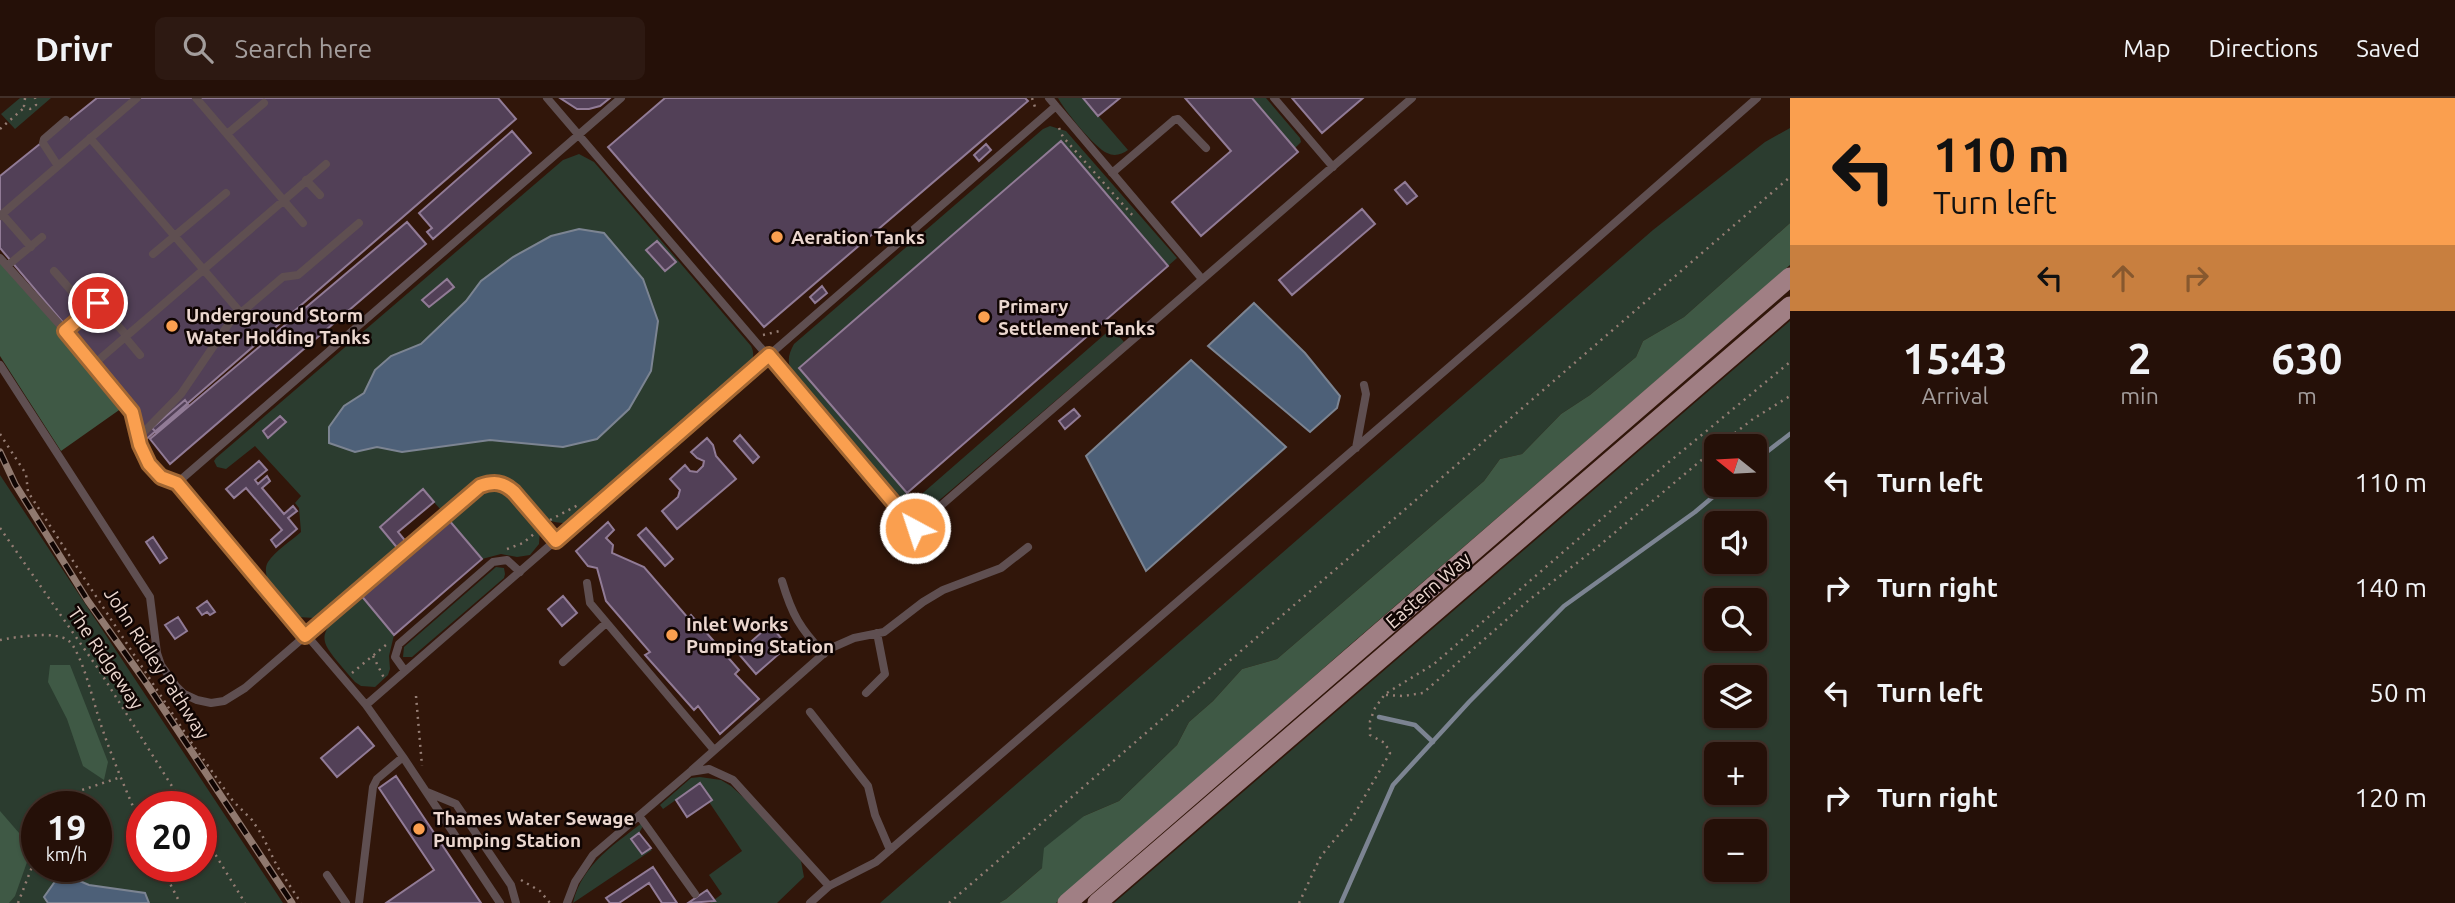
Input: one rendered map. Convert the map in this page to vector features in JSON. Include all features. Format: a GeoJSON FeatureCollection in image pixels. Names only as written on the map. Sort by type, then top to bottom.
{"type":"FeatureCollection","features":[{"type":"Feature","properties":{"kind":"main road","name":"Eastern Way"},"geometry":{"type":"LineString","coordinates":[[1067,903],[1790,277]]}},
{"type":"Feature","properties":{"kind":"main road","name":"Eastern Way"},"geometry":{"type":"LineString","coordinates":[[1097,903],[1790,306]]}},
{"type":"Feature","properties":{"kind":"lane"},"geometry":{"type":"LineString","coordinates":[[31,247],[1,215],[137,98]]}},
{"type":"Feature","properties":{"kind":"lane"},"geometry":{"type":"LineString","coordinates":[[547,98],[915,528],[1412,98]]}},
{"type":"Feature","properties":{"kind":"lane"},"geometry":{"type":"LineString","coordinates":[[177,483],[621,98]]}},
{"type":"Feature","properties":{"kind":"lane"},"geometry":{"type":"LineString","coordinates":[[1049,98],[1202,279]]}},
{"type":"Feature","properties":{"kind":"lane"},"geometry":{"type":"LineString","coordinates":[[1274,98],[1333,167]]}},
{"type":"Feature","properties":{"kind":"lane"},"geometry":{"type":"LineString","coordinates":[[810,903],[829,886],[876,862],[1757,98]]}},
{"type":"Feature","properties":{"kind":"lane"},"geometry":{"type":"LineString","coordinates":[[199,99],[303,223]]}},
{"type":"Feature","properties":{"kind":"lane"},"geometry":{"type":"LineString","coordinates":[[227,134],[264,103]]}},
{"type":"Feature","properties":{"kind":"lane"},"geometry":{"type":"LineString","coordinates":[[366,705],[1056,106]]}},
{"type":"Feature","properties":{"kind":"lane"},"geometry":{"type":"LineString","coordinates":[[1112,173],[1174,120],[1178,119],[1206,148]]}},
{"type":"Feature","properties":{"kind":"lane"},"geometry":{"type":"LineString","coordinates":[[58,166],[44,147],[43,134],[65,120]]}},
{"type":"Feature","properties":{"kind":"lane"},"geometry":{"type":"LineString","coordinates":[[90,138],[241,313]]}},
{"type":"Feature","properties":{"kind":"lane"},"geometry":{"type":"LineString","coordinates":[[94,364],[326,164]]}},
{"type":"Feature","properties":{"kind":"lane"},"geometry":{"type":"LineString","coordinates":[[306,180],[320,195]]}},
{"type":"Feature","properties":{"kind":"lane"},"geometry":{"type":"LineString","coordinates":[[153,254],[226,193]]}},
{"type":"Feature","properties":{"kind":"lane"},"geometry":{"type":"LineString","coordinates":[[138,438],[172,406],[225,328],[283,276],[298,275],[359,223]]}},
{"type":"Feature","properties":{"kind":"lane"},"geometry":{"type":"LineString","coordinates":[[7,266],[42,237]]}},
{"type":"Feature","properties":{"kind":"lane"},"geometry":{"type":"LineString","coordinates":[[0,258],[94,364],[132,412],[138,438],[149,464],[161,477],[177,483],[366,705],[404,757],[500,903]]}},
{"type":"Feature","properties":{"kind":"lane"},"geometry":{"type":"LineString","coordinates":[[54,271],[89,311]]}},
{"type":"Feature","properties":{"kind":"lane"},"geometry":{"type":"LineString","coordinates":[[65,331],[98,303],[140,355]]}},
{"type":"Feature","properties":{"kind":"lane"},"geometry":{"type":"LineString","coordinates":[[0,365],[150,597],[161,665],[184,694],[197,700],[211,703],[225,701],[245,688],[480,486],[489,482],[506,485],[556,541]]}},
{"type":"Feature","properties":{"kind":"lane"},"geometry":{"type":"LineString","coordinates":[[1356,448],[1366,394],[1364,385]]}},
{"type":"Feature","properties":{"kind":"lane"},"geometry":{"type":"LineString","coordinates":[[567,903],[575,882],[593,855],[640,817],[824,654],[838,644],[854,638],[884,632],[943,590],[1001,568],[1028,547]]}},
{"type":"Feature","properties":{"kind":"lane"},"geometry":{"type":"LineString","coordinates":[[405,671],[395,657],[399,644],[493,562],[507,560],[520,572]]}},
{"type":"Feature","properties":{"kind":"lane"},"geometry":{"type":"LineString","coordinates":[[782,581],[791,610],[801,629],[824,654]]}},
{"type":"Feature","properties":{"kind":"lane"},"geometry":{"type":"LineString","coordinates":[[587,583],[590,604],[714,750]]}},
{"type":"Feature","properties":{"kind":"lane"},"geometry":{"type":"LineString","coordinates":[[563,662],[606,623]]}},
{"type":"Feature","properties":{"kind":"lane"},"geometry":{"type":"LineString","coordinates":[[866,693],[885,674],[877,633]]}},
{"type":"Feature","properties":{"kind":"lane"},"geometry":{"type":"LineString","coordinates":[[810,712],[868,786],[875,815],[890,850]]}},
{"type":"Feature","properties":{"kind":"lane"},"geometry":{"type":"LineString","coordinates":[[359,903],[373,787],[377,779],[404,757]]}},
{"type":"Feature","properties":{"kind":"lane"},"geometry":{"type":"LineString","coordinates":[[690,772],[709,769],[733,780],[829,886]]}},
{"type":"Feature","properties":{"kind":"lane"},"geometry":{"type":"LineString","coordinates":[[427,792],[456,804],[511,885],[516,903]]}},
{"type":"Feature","properties":{"kind":"lane"},"geometry":{"type":"LineString","coordinates":[[640,817],[695,894]]}},
{"type":"Feature","properties":{"kind":"lane"},"geometry":{"type":"LineString","coordinates":[[1132,846],[1145,862]]}},
{"type":"Feature","properties":{"kind":"lane"},"geometry":{"type":"LineString","coordinates":[[327,875],[346,903]]}},
{"type":"Feature","properties":{"kind":"path"},"geometry":{"type":"LineString","coordinates":[[25,98],[25,107]]}},
{"type":"Feature","properties":{"kind":"path"},"geometry":{"type":"LineString","coordinates":[[25,107],[35,107],[35,98]]}},
{"type":"Feature","properties":{"kind":"path"},"geometry":{"type":"LineString","coordinates":[[1032,98],[1036,107],[1034,115]]}},
{"type":"Feature","properties":{"kind":"path"},"geometry":{"type":"LineString","coordinates":[[0,129],[25,107]]}},
{"type":"Feature","properties":{"kind":"path"},"geometry":{"type":"LineString","coordinates":[[1060,129],[1063,137],[1136,220]]}},
{"type":"Feature","properties":{"kind":"path"},"geometry":{"type":"LineString","coordinates":[[948,903],[1790,177]]}},
{"type":"Feature","properties":{"kind":"path"},"geometry":{"type":"LineString","coordinates":[[757,341],[764,335],[787,329]]}},
{"type":"Feature","properties":{"kind":"path"},"geometry":{"type":"LineString","coordinates":[[1299,903],[1321,856],[1351,820],[1390,753],[1385,743],[1370,734],[1370,721],[1385,694],[1434,664],[1629,495],[1790,362]]}},
{"type":"Feature","properties":{"kind":"path"},"geometry":{"type":"LineString","coordinates":[[1734,434],[1790,396]]}},
{"type":"Feature","properties":{"kind":"path","name":"John Ridley Pathway"},"geometry":{"type":"LineString","coordinates":[[0,434],[26,474],[28,492],[191,742],[233,801],[252,820],[262,835],[277,866],[301,903]]}},
{"type":"Feature","properties":{"kind":"path"},"geometry":{"type":"LineString","coordinates":[[1385,694],[1404,696],[1423,692],[1530,600],[1704,459]]}},
{"type":"Feature","properties":{"kind":"path"},"geometry":{"type":"LineString","coordinates":[[498,553],[523,543],[543,526],[580,505]]}},
{"type":"Feature","properties":{"kind":"path","name":"The Ridgeway"},"geometry":{"type":"LineString","coordinates":[[0,528],[76,637],[176,791]]}},
{"type":"Feature","properties":{"kind":"path"},"geometry":{"type":"LineString","coordinates":[[0,640],[23,636],[58,636],[69,642],[83,668],[127,791]]}},
{"type":"Feature","properties":{"kind":"path"},"geometry":{"type":"LineString","coordinates":[[69,642],[76,637]]}},
{"type":"Feature","properties":{"kind":"path"},"geometry":{"type":"LineString","coordinates":[[344,680],[389,642]]}},
{"type":"Feature","properties":{"kind":"path"},"geometry":{"type":"LineString","coordinates":[[373,656],[389,685]]}},
{"type":"Feature","properties":{"kind":"path"},"geometry":{"type":"LineString","coordinates":[[416,696],[423,778]]}},
{"type":"Feature","properties":{"kind":"path"},"geometry":{"type":"LineString","coordinates":[[81,791],[121,777]]}},
{"type":"Feature","properties":{"kind":"path"},"geometry":{"type":"LineString","coordinates":[[217,857],[245,903]]}},
{"type":"Feature","properties":{"kind":"path"},"geometry":{"type":"LineString","coordinates":[[517,878],[540,891],[550,903]]}},
{"type":"Feature","properties":{"kind":"path"},"geometry":{"type":"LineString","coordinates":[[18,903],[26,882]]}},
{"type":"Feature","properties":{"kind":"path"},"geometry":{"type":"LineString","coordinates":[[169,882],[180,903]]}},
{"type":"Feature","properties":{"kind":"green space"},"geometry":{"type":"Polygon","coordinates":[[[20,98],[51,98],[15,129],[1,114],[20,98]]]}},
{"type":"Feature","properties":{"kind":"green space"},"geometry":{"type":"Polygon","coordinates":[[[1058,98],[1083,98],[1128,150],[1116,155],[1102,150],[1080,128],[1058,98]]]}},
{"type":"Feature","properties":{"kind":"green space"},"geometry":{"type":"Polygon","coordinates":[[[1252,98],[1266,98],[1300,138],[1301,142],[1295,148],[1252,98]]]}},
{"type":"Feature","properties":{"kind":"green space"},"geometry":{"type":"Polygon","coordinates":[[[1050,126],[1066,131],[1177,258],[1168,266],[1060,142],[800,367],[907,493],[900,498],[792,373],[790,351],[794,344],[1043,129],[1050,126]]]}},
{"type":"Feature","properties":{"kind":"green space"},"geometry":{"type":"Polygon","coordinates":[[[1790,128],[1790,223],[1684,317],[1643,341],[1636,357],[1590,395],[1561,414],[1522,454],[1500,459],[1484,481],[1277,659],[1242,669],[1213,701],[1189,722],[1177,745],[1119,801],[1084,816],[1042,868],[1006,899],[999,903],[880,903],[1653,230],[1765,142],[1790,128]]]}},
{"type":"Feature","properties":{"kind":"green space"},"geometry":{"type":"Polygon","coordinates":[[[579,154],[594,162],[751,346],[751,362],[571,520],[564,523],[548,520],[515,488],[497,477],[475,481],[441,510],[423,490],[380,527],[399,550],[322,613],[314,618],[298,617],[275,592],[266,569],[275,554],[301,532],[299,508],[295,503],[301,496],[255,446],[226,469],[217,467],[214,461],[563,160],[579,154]]]}},
{"type":"Feature","properties":{"kind":"green space"},"geometry":{"type":"Polygon","coordinates":[[[1790,223],[1790,265],[1056,903],[999,903],[1042,868],[1044,848],[1084,816],[1119,801],[1177,745],[1189,722],[1213,701],[1242,669],[1277,659],[1484,481],[1500,459],[1522,454],[1561,414],[1590,395],[1636,357],[1643,341],[1684,317],[1790,223]]]}},
{"type":"Feature","properties":{"kind":"green space"},"geometry":{"type":"Polygon","coordinates":[[[0,260],[86,360],[122,408],[61,451],[0,356],[0,260]]]}},
{"type":"Feature","properties":{"kind":"green space"},"geometry":{"type":"Polygon","coordinates":[[[1790,321],[1790,903],[1114,903],[1790,321]]]}},
{"type":"Feature","properties":{"kind":"green space"},"geometry":{"type":"Polygon","coordinates":[[[1112,328],[1124,342],[929,509],[918,511],[908,506],[1112,328]]]}},
{"type":"Feature","properties":{"kind":"green space"},"geometry":{"type":"Polygon","coordinates":[[[0,475],[209,791],[126,791],[126,882],[217,882],[217,803],[283,903],[0,903],[0,475]]]}},
{"type":"Feature","properties":{"kind":"green space"},"geometry":{"type":"Polygon","coordinates":[[[496,487],[509,494],[540,530],[539,544],[530,555],[517,557],[501,554],[482,559],[448,519],[490,488],[496,487]]]}},
{"type":"Feature","properties":{"kind":"green space"},"geometry":{"type":"Polygon","coordinates":[[[496,567],[504,568],[504,578],[412,657],[403,657],[404,647],[496,567]]]}},
{"type":"Feature","properties":{"kind":"green space"},"geometry":{"type":"Polygon","coordinates":[[[360,594],[394,635],[388,675],[375,687],[361,686],[355,682],[332,654],[324,637],[334,620],[360,594]]]}},
{"type":"Feature","properties":{"kind":"green space"},"geometry":{"type":"Polygon","coordinates":[[[50,665],[70,665],[108,762],[104,780],[83,766],[67,719],[48,682],[50,665]]]}},
{"type":"Feature","properties":{"kind":"green space"},"geometry":{"type":"Polygon","coordinates":[[[691,778],[721,780],[731,786],[753,806],[801,861],[804,877],[777,903],[710,903],[722,894],[709,875],[742,851],[709,802],[712,800],[700,783],[663,809],[660,805],[691,778]]]}},
{"type":"Feature","properties":{"kind":"green space"},"geometry":{"type":"Polygon","coordinates":[[[0,811],[21,835],[21,879],[15,896],[9,903],[0,903],[0,811]]]}},
{"type":"Feature","properties":{"kind":"green space"},"geometry":{"type":"Polygon","coordinates":[[[647,819],[639,833],[631,839],[652,850],[573,903],[584,876],[592,865],[647,819]]]}},
{"type":"Feature","properties":{"kind":"water"},"geometry":{"type":"Polygon","coordinates":[[[579,229],[604,233],[643,279],[658,321],[651,371],[629,409],[597,439],[563,447],[490,440],[402,452],[377,447],[355,452],[329,443],[329,427],[344,406],[364,393],[375,370],[391,356],[421,344],[466,301],[481,281],[513,257],[551,236],[579,229]]]}},
{"type":"Feature","properties":{"kind":"water"},"geometry":{"type":"Polygon","coordinates":[[[1254,303],[1305,353],[1340,396],[1337,408],[1310,432],[1208,346],[1254,303]]]}},
{"type":"Feature","properties":{"kind":"water"},"geometry":{"type":"Polygon","coordinates":[[[1191,360],[1286,447],[1146,571],[1086,456],[1191,360]]]}},
{"type":"Feature","properties":{"kind":"water"},"geometry":{"type":"Polygon","coordinates":[[[55,882],[82,882],[145,893],[149,903],[48,903],[44,897],[55,882]]]}},
{"type":"Feature","properties":{"kind":"building","name":"Underground Storm Water Holding Tanks"},"geometry":{"type":"Polygon","coordinates":[[[97,98],[498,98],[516,119],[143,442],[131,403],[0,248],[0,176],[97,98]]]}},
{"type":"Feature","properties":{"kind":"building"},"geometry":{"type":"Polygon","coordinates":[[[560,98],[610,98],[600,106],[577,109],[560,98]]]}},
{"type":"Feature","properties":{"kind":"building","name":"Aeration Tanks"},"geometry":{"type":"Polygon","coordinates":[[[665,98],[1025,98],[1028,101],[764,327],[608,147],[665,98]]]}},
{"type":"Feature","properties":{"kind":"building"},"geometry":{"type":"Polygon","coordinates":[[[1083,98],[1120,98],[1098,116],[1083,98]]]}},
{"type":"Feature","properties":{"kind":"building"},"geometry":{"type":"Polygon","coordinates":[[[1185,98],[1252,98],[1298,152],[1201,236],[1172,202],[1231,151],[1185,98]]]}},
{"type":"Feature","properties":{"kind":"building"},"geometry":{"type":"Polygon","coordinates":[[[1292,98],[1363,98],[1322,133],[1292,98]]]}},
{"type":"Feature","properties":{"kind":"building"},"geometry":{"type":"Polygon","coordinates":[[[512,131],[531,153],[433,239],[427,232],[432,228],[419,213],[512,131]]]}},
{"type":"Feature","properties":{"kind":"building","name":"Primary Settlement Tanks"},"geometry":{"type":"Polygon","coordinates":[[[1061,141],[1168,266],[907,493],[799,368],[1061,141]]]}},
{"type":"Feature","properties":{"kind":"building"},"geometry":{"type":"Polygon","coordinates":[[[986,144],[991,150],[979,161],[974,155],[986,144]]]}},
{"type":"Feature","properties":{"kind":"building"},"geometry":{"type":"Polygon","coordinates":[[[1405,182],[1417,196],[1407,204],[1395,190],[1405,182]]]}},
{"type":"Feature","properties":{"kind":"building"},"geometry":{"type":"Polygon","coordinates":[[[1362,209],[1375,224],[1292,295],[1279,280],[1362,209]]]}},
{"type":"Feature","properties":{"kind":"building"},"geometry":{"type":"Polygon","coordinates":[[[407,222],[426,244],[170,464],[150,439],[407,222]]]}},
{"type":"Feature","properties":{"kind":"building"},"geometry":{"type":"Polygon","coordinates":[[[657,241],[676,262],[665,271],[646,250],[657,241]]]}},
{"type":"Feature","properties":{"kind":"building"},"geometry":{"type":"Polygon","coordinates":[[[447,279],[454,287],[429,307],[422,300],[447,279]]]}},
{"type":"Feature","properties":{"kind":"building"},"geometry":{"type":"Polygon","coordinates":[[[822,286],[827,293],[815,303],[810,297],[822,286]]]}},
{"type":"Feature","properties":{"kind":"building"},"geometry":{"type":"Polygon","coordinates":[[[185,400],[188,404],[156,432],[152,428],[185,400]]]}},
{"type":"Feature","properties":{"kind":"building"},"geometry":{"type":"Polygon","coordinates":[[[1074,409],[1080,416],[1065,429],[1059,421],[1074,409]]]}},
{"type":"Feature","properties":{"kind":"building"},"geometry":{"type":"Polygon","coordinates":[[[280,416],[286,422],[268,438],[263,431],[280,416]]]}},
{"type":"Feature","properties":{"kind":"building"},"geometry":{"type":"Polygon","coordinates":[[[740,435],[759,457],[753,463],[734,441],[740,435]]]}},
{"type":"Feature","properties":{"kind":"building"},"geometry":{"type":"Polygon","coordinates":[[[707,438],[713,445],[716,456],[736,479],[677,529],[662,511],[678,497],[680,490],[670,479],[685,465],[690,471],[697,472],[703,466],[704,461],[691,452],[707,438]]]}},
{"type":"Feature","properties":{"kind":"building"},"geometry":{"type":"Polygon","coordinates":[[[259,461],[267,470],[255,480],[258,484],[267,476],[270,481],[262,488],[284,514],[293,506],[297,511],[288,518],[297,529],[276,547],[271,540],[282,530],[246,488],[234,498],[226,489],[259,461]]]}},
{"type":"Feature","properties":{"kind":"building"},"geometry":{"type":"Polygon","coordinates":[[[423,489],[434,502],[398,532],[407,543],[399,550],[380,527],[423,489]]]}},
{"type":"Feature","properties":{"kind":"building"},"geometry":{"type":"Polygon","coordinates":[[[448,519],[482,559],[394,635],[360,594],[448,519]]]}},
{"type":"Feature","properties":{"kind":"building","name":"Inlet Works Pumping Station"},"geometry":{"type":"Polygon","coordinates":[[[608,522],[614,530],[606,538],[613,545],[612,553],[644,567],[688,618],[691,615],[739,670],[735,674],[759,699],[720,734],[698,706],[694,710],[645,655],[650,652],[606,601],[597,568],[588,566],[576,551],[608,522]]]}},
{"type":"Feature","properties":{"kind":"building"},"geometry":{"type":"Polygon","coordinates":[[[646,528],[673,559],[665,566],[638,535],[646,528]]]}},
{"type":"Feature","properties":{"kind":"building"},"geometry":{"type":"Polygon","coordinates":[[[153,537],[167,558],[160,563],[146,542],[153,537]]]}},
{"type":"Feature","properties":{"kind":"building"},"geometry":{"type":"Polygon","coordinates":[[[563,596],[577,613],[562,626],[548,609],[563,596]]]}},
{"type":"Feature","properties":{"kind":"building"},"geometry":{"type":"Polygon","coordinates":[[[207,601],[215,612],[202,615],[197,608],[207,601]]]}},
{"type":"Feature","properties":{"kind":"building"},"geometry":{"type":"Polygon","coordinates":[[[178,617],[187,631],[175,639],[165,625],[178,617]]]}},
{"type":"Feature","properties":{"kind":"building"},"geometry":{"type":"Polygon","coordinates":[[[770,625],[788,646],[756,674],[738,653],[770,625]]]}},
{"type":"Feature","properties":{"kind":"building"},"geometry":{"type":"Polygon","coordinates":[[[358,727],[374,746],[337,777],[321,758],[358,727]]]}},
{"type":"Feature","properties":{"kind":"building","name":"Thames Water Sewage Pumping Station"},"geometry":{"type":"Polygon","coordinates":[[[396,776],[481,903],[386,903],[434,870],[379,788],[396,776]]]}},
{"type":"Feature","properties":{"kind":"building"},"geometry":{"type":"Polygon","coordinates":[[[700,783],[712,800],[687,817],[676,800],[700,783]]]}},
{"type":"Feature","properties":{"kind":"building"},"geometry":{"type":"Polygon","coordinates":[[[639,833],[651,848],[642,854],[631,839],[639,833]]]}},
{"type":"Feature","properties":{"kind":"building"},"geometry":{"type":"Polygon","coordinates":[[[653,867],[677,903],[662,903],[649,883],[619,903],[610,903],[606,898],[653,867]]]}},
{"type":"Feature","properties":{"kind":"building"},"geometry":{"type":"Polygon","coordinates":[[[707,890],[715,901],[688,903],[707,890]]]}},
{"type":"Feature","properties":{"kind":"waterway"},"geometry":{"type":"LineString","coordinates":[[1768,451],[1790,434]]}},
{"type":"Feature","properties":{"kind":"waterway"},"geometry":{"type":"LineString","coordinates":[[1341,903],[1393,785],[1469,702],[1564,606],[1713,497]]}},
{"type":"Feature","properties":{"kind":"waterway"},"geometry":{"type":"LineString","coordinates":[[1379,717],[1415,725],[1433,742]]}},
{"type":"Feature","properties":{"kind":"railway"},"geometry":{"type":"LineString","coordinates":[[0,452],[15,484],[88,601],[147,684],[292,903]]}},
{"type":"Feature","properties":{"kind":"place","name":"Aeration Tanks"},"geometry":{"type":"Point","coordinates":[777,237]}},
{"type":"Feature","properties":{"kind":"place","name":"Primary Settlement Tanks"},"geometry":{"type":"Point","coordinates":[984,317]}},
{"type":"Feature","properties":{"kind":"place","name":"Underground Storm Water Holding Tanks"},"geometry":{"type":"Point","coordinates":[172,326]}},
{"type":"Feature","properties":{"kind":"place","name":"Inlet Works Pumping Station"},"geometry":{"type":"Point","coordinates":[672,635]}},
{"type":"Feature","properties":{"kind":"place","name":"Thames Water Sewage Pumping Station"},"geometry":{"type":"Point","coordinates":[419,829]}},
{"type":"Feature","properties":{"kind":"route"},"geometry":{"type":"LineString","coordinates":[[98,303],[65,331],[132,412],[140,445],[149,464],[161,477],[177,483],[305,636],[480,486],[489,482],[506,485],[514,492],[556,541],[769,355],[915,528]]}}]}
